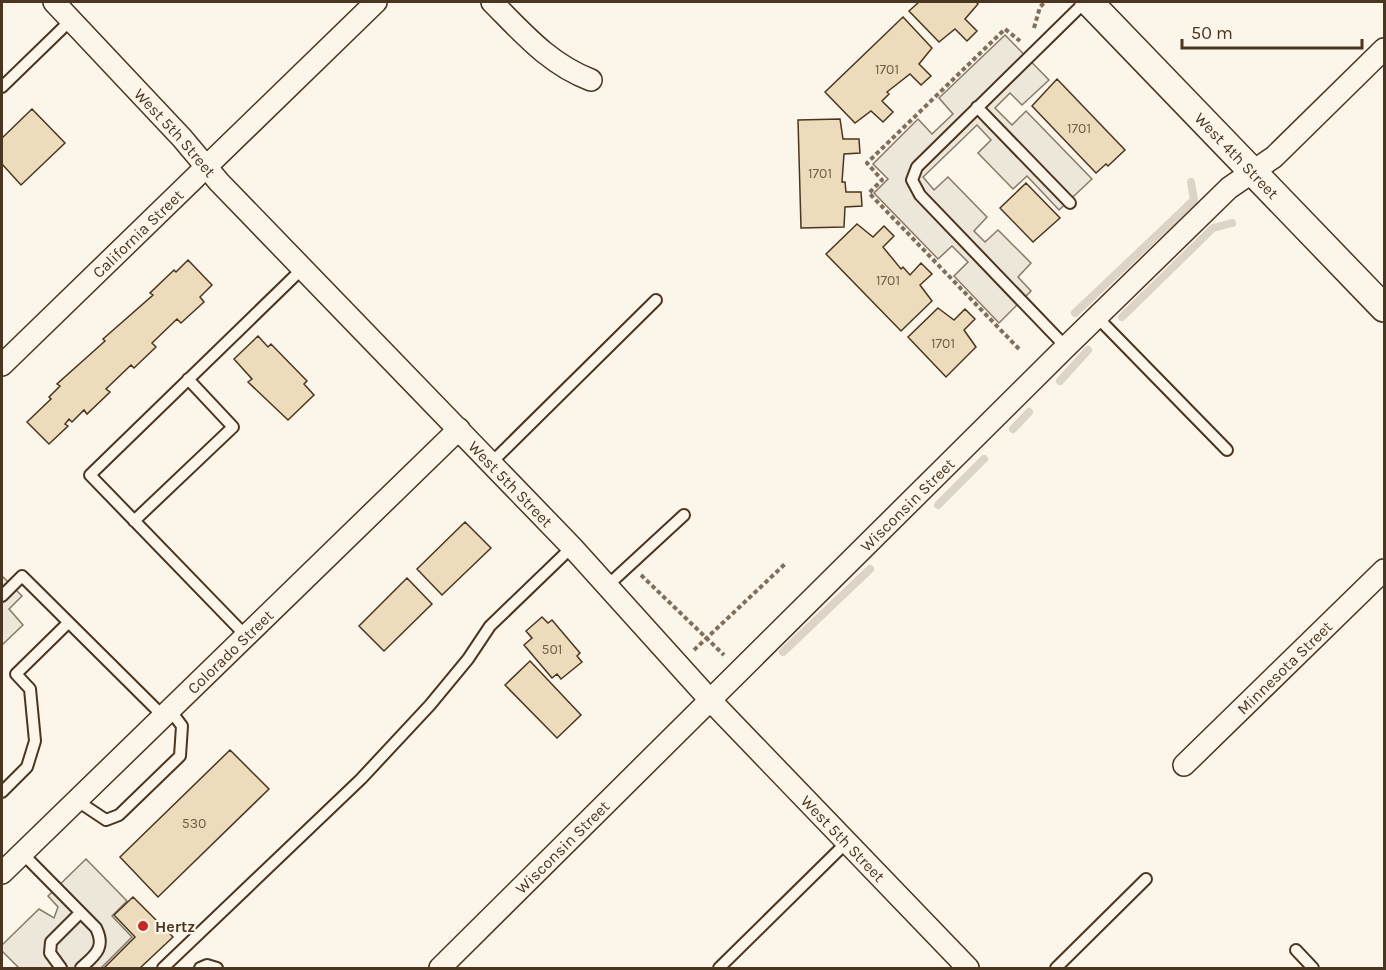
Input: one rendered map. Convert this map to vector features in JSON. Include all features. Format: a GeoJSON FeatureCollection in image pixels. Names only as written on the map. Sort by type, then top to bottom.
{"type":"FeatureCollection","features":[{"type":"Feature","properties":{"kind":"street","name":"West 5th Street"},"geometry":{"type":"LineString","coordinates":[[54,2],[206,167],[572,547],[711,702],[968,969]]}},
{"type":"Feature","properties":{"kind":"street","name":"California Street"},"geometry":{"type":"LineString","coordinates":[[2,365],[376,2]]}},
{"type":"Feature","properties":{"kind":"street"},"geometry":{"type":"LineString","coordinates":[[492,2],[547,57],[568,71],[591,80]]}},
{"type":"Feature","properties":{"kind":"street","name":"West 4th Street"},"geometry":{"type":"LineString","coordinates":[[1087,2],[1384,308]]}},
{"type":"Feature","properties":{"kind":"street","name":"Wisconsin Street"},"geometry":{"type":"LineString","coordinates":[[440,969],[1229,188],[1274,157],[1384,49]]}},
{"type":"Feature","properties":{"kind":"street","name":"Colorado Street"},"geometry":{"type":"LineString","coordinates":[[2,873],[459,429]]}},
{"type":"Feature","properties":{"kind":"street","name":"Minnesota Street"},"geometry":{"type":"LineString","coordinates":[[1184,765],[1384,570]]}},
{"type":"Feature","properties":{"kind":"lane"},"geometry":{"type":"LineString","coordinates":[[1066,347],[920,195],[912,180],[917,167],[1087,2]]}},
{"type":"Feature","properties":{"kind":"lane"},"geometry":{"type":"LineString","coordinates":[[2,87],[71,20]]}},
{"type":"Feature","properties":{"kind":"lane"},"geometry":{"type":"LineString","coordinates":[[977,107],[1070,203]]}},
{"type":"Feature","properties":{"kind":"lane"},"geometry":{"type":"LineString","coordinates":[[246,636],[90,475],[303,268]]}},
{"type":"Feature","properties":{"kind":"lane"},"geometry":{"type":"LineString","coordinates":[[491,463],[656,300]]}},
{"type":"Feature","properties":{"kind":"lane"},"geometry":{"type":"LineString","coordinates":[[1097,317],[1227,450]]}},
{"type":"Feature","properties":{"kind":"lane"},"geometry":{"type":"LineString","coordinates":[[134,521],[233,427],[188,379]]}},
{"type":"Feature","properties":{"kind":"lane"},"geometry":{"type":"LineString","coordinates":[[607,586],[684,515]]}},
{"type":"Feature","properties":{"kind":"lane"},"geometry":{"type":"LineString","coordinates":[[163,969],[361,779],[430,705],[468,659],[490,626],[572,547]]}},
{"type":"Feature","properties":{"kind":"lane"},"geometry":{"type":"LineString","coordinates":[[2,596],[22,576],[68,623],[182,726],[180,756],[113,819],[106,819],[76,800]]}},
{"type":"Feature","properties":{"kind":"lane"},"geometry":{"type":"LineString","coordinates":[[2,792],[27,767],[35,741],[30,689],[16,674],[68,623]]}},
{"type":"Feature","properties":{"kind":"lane"},"geometry":{"type":"LineString","coordinates":[[719,969],[846,843]]}},
{"type":"Feature","properties":{"kind":"lane"},"geometry":{"type":"LineString","coordinates":[[22,853],[96,928],[101,938],[100,950],[81,969]]}},
{"type":"Feature","properties":{"kind":"lane"},"geometry":{"type":"LineString","coordinates":[[1056,969],[1146,879]]}},
{"type":"Feature","properties":{"kind":"lane"},"geometry":{"type":"LineString","coordinates":[[61,969],[50,953],[51,942],[81,913]]}},
{"type":"Feature","properties":{"kind":"lane"},"geometry":{"type":"LineString","coordinates":[[1296,950],[1313,969]]}},
{"type":"Feature","properties":{"kind":"lane"},"geometry":{"type":"LineString","coordinates":[[200,969],[207,965],[217,969]]}},
{"type":"Feature","properties":{"kind":"path"},"geometry":{"type":"LineString","coordinates":[[1019,349],[869,193],[882,180],[867,164],[1005,29],[1019,43],[1034,27],[1040,7],[1045,2]]}},
{"type":"Feature","properties":{"kind":"path"},"geometry":{"type":"LineString","coordinates":[[680,666],[706,636],[785,564]]}},
{"type":"Feature","properties":{"kind":"path"},"geometry":{"type":"LineString","coordinates":[[630,565],[706,636],[739,671]]}},
{"type":"Feature","properties":{"kind":"shaded area"},"geometry":{"type":"Polygon","coordinates":[[[1005,35],[1049,80],[1022,105],[1010,93],[995,108],[1012,125],[1026,111],[1092,179],[1059,210],[1027,176],[1013,189],[978,153],[991,140],[977,125],[923,177],[934,190],[948,177],[987,217],[974,231],[985,242],[998,230],[1031,263],[1018,277],[1031,291],[999,323],[954,276],[968,262],[952,246],[938,259],[874,193],[888,179],[873,164],[918,119],[932,134],[953,114],[939,98],[1005,35]]]}},
{"type":"Feature","properties":{"kind":"shaded area"},"geometry":{"type":"Polygon","coordinates":[[[2,576],[22,596],[9,609],[23,625],[2,645],[2,576]]]}},
{"type":"Feature","properties":{"kind":"shaded area"},"geometry":{"type":"Polygon","coordinates":[[[86,859],[127,901],[112,916],[132,937],[101,968],[19,968],[2,951],[2,945],[39,909],[54,918],[58,907],[48,896],[86,859]]]}},
{"type":"Feature","properties":{"kind":"building"},"geometry":{"type":"Polygon","coordinates":[[[919,2],[976,2],[978,4],[965,19],[977,31],[967,41],[955,29],[939,42],[909,11],[919,2]]]}},
{"type":"Feature","properties":{"kind":"building"},"geometry":{"type":"Polygon","coordinates":[[[903,17],[932,48],[919,64],[931,76],[921,85],[910,74],[887,92],[889,94],[882,101],[893,112],[883,122],[871,111],[855,123],[825,92],[903,17]]]}},
{"type":"Feature","properties":{"kind":"building"},"geometry":{"type":"Polygon","coordinates":[[[1057,79],[1125,150],[1108,166],[1106,164],[1096,173],[1032,106],[1057,79]]]}},
{"type":"Feature","properties":{"kind":"building"},"geometry":{"type":"Polygon","coordinates":[[[32,109],[65,143],[21,185],[2,164],[2,138],[32,109]]]}},
{"type":"Feature","properties":{"kind":"building"},"geometry":{"type":"Polygon","coordinates":[[[840,119],[843,139],[859,139],[860,153],[844,154],[842,182],[845,182],[846,192],[861,192],[862,206],[845,207],[844,227],[801,228],[798,120],[840,119]]]}},
{"type":"Feature","properties":{"kind":"building"},"geometry":{"type":"Polygon","coordinates":[[[1026,183],[1060,218],[1033,242],[1000,208],[1026,183]]]}},
{"type":"Feature","properties":{"kind":"building"},"geometry":{"type":"Polygon","coordinates":[[[857,224],[873,237],[884,226],[894,236],[883,247],[901,269],[903,267],[910,275],[921,263],[932,274],[920,285],[932,301],[901,331],[826,254],[857,224]]]}},
{"type":"Feature","properties":{"kind":"building"},"geometry":{"type":"Polygon","coordinates":[[[188,260],[212,285],[200,297],[204,302],[181,323],[177,319],[152,343],[156,347],[134,368],[131,365],[106,389],[110,392],[87,414],[84,410],[72,422],[69,419],[65,424],[68,426],[49,444],[27,422],[51,399],[49,397],[60,386],[57,384],[153,295],[150,293],[174,270],[176,272],[188,260]]]}},
{"type":"Feature","properties":{"kind":"building"},"geometry":{"type":"Polygon","coordinates":[[[938,308],[954,320],[965,309],[975,319],[964,330],[976,347],[946,377],[908,337],[938,308]]]}},
{"type":"Feature","properties":{"kind":"building"},"geometry":{"type":"Polygon","coordinates":[[[258,336],[268,347],[271,344],[307,381],[304,384],[314,395],[288,420],[248,382],[252,379],[234,359],[258,336]]]}},
{"type":"Feature","properties":{"kind":"building"},"geometry":{"type":"Polygon","coordinates":[[[465,522],[491,548],[442,595],[417,569],[465,522]]]}},
{"type":"Feature","properties":{"kind":"building"},"geometry":{"type":"Polygon","coordinates":[[[407,578],[432,604],[384,651],[359,626],[407,578]]]}},
{"type":"Feature","properties":{"kind":"building"},"geometry":{"type":"Polygon","coordinates":[[[542,617],[548,623],[552,620],[580,653],[577,656],[582,662],[561,679],[557,674],[552,678],[524,645],[532,638],[526,631],[542,617]]]}},
{"type":"Feature","properties":{"kind":"building"},"geometry":{"type":"Polygon","coordinates":[[[530,661],[581,715],[557,738],[505,685],[530,661]]]}},
{"type":"Feature","properties":{"kind":"building"},"geometry":{"type":"Polygon","coordinates":[[[230,750],[269,789],[158,897],[120,857],[230,750]]]}},
{"type":"Feature","properties":{"kind":"building","name":"Hertz"},"geometry":{"type":"Polygon","coordinates":[[[133,897],[173,937],[140,968],[104,968],[135,937],[114,915],[133,897]]]}},
{"type":"Feature","properties":{"kind":"waterway"},"geometry":{"type":"LineString","coordinates":[[1075,313],[1194,200],[1191,182]]}},
{"type":"Feature","properties":{"kind":"waterway"},"geometry":{"type":"LineString","coordinates":[[1122,317],[1213,228],[1232,223]]}},
{"type":"Feature","properties":{"kind":"waterway"},"geometry":{"type":"LineString","coordinates":[[1060,381],[1088,350]]}},
{"type":"Feature","properties":{"kind":"waterway"},"geometry":{"type":"LineString","coordinates":[[1013,429],[1029,412]]}},
{"type":"Feature","properties":{"kind":"waterway"},"geometry":{"type":"LineString","coordinates":[[938,505],[984,459]]}},
{"type":"Feature","properties":{"kind":"waterway"},"geometry":{"type":"LineString","coordinates":[[783,652],[870,569]]}},
{"type":"Feature","properties":{"kind":"place","name":"Hertz"},"geometry":{"type":"Point","coordinates":[143,926]}}]}
